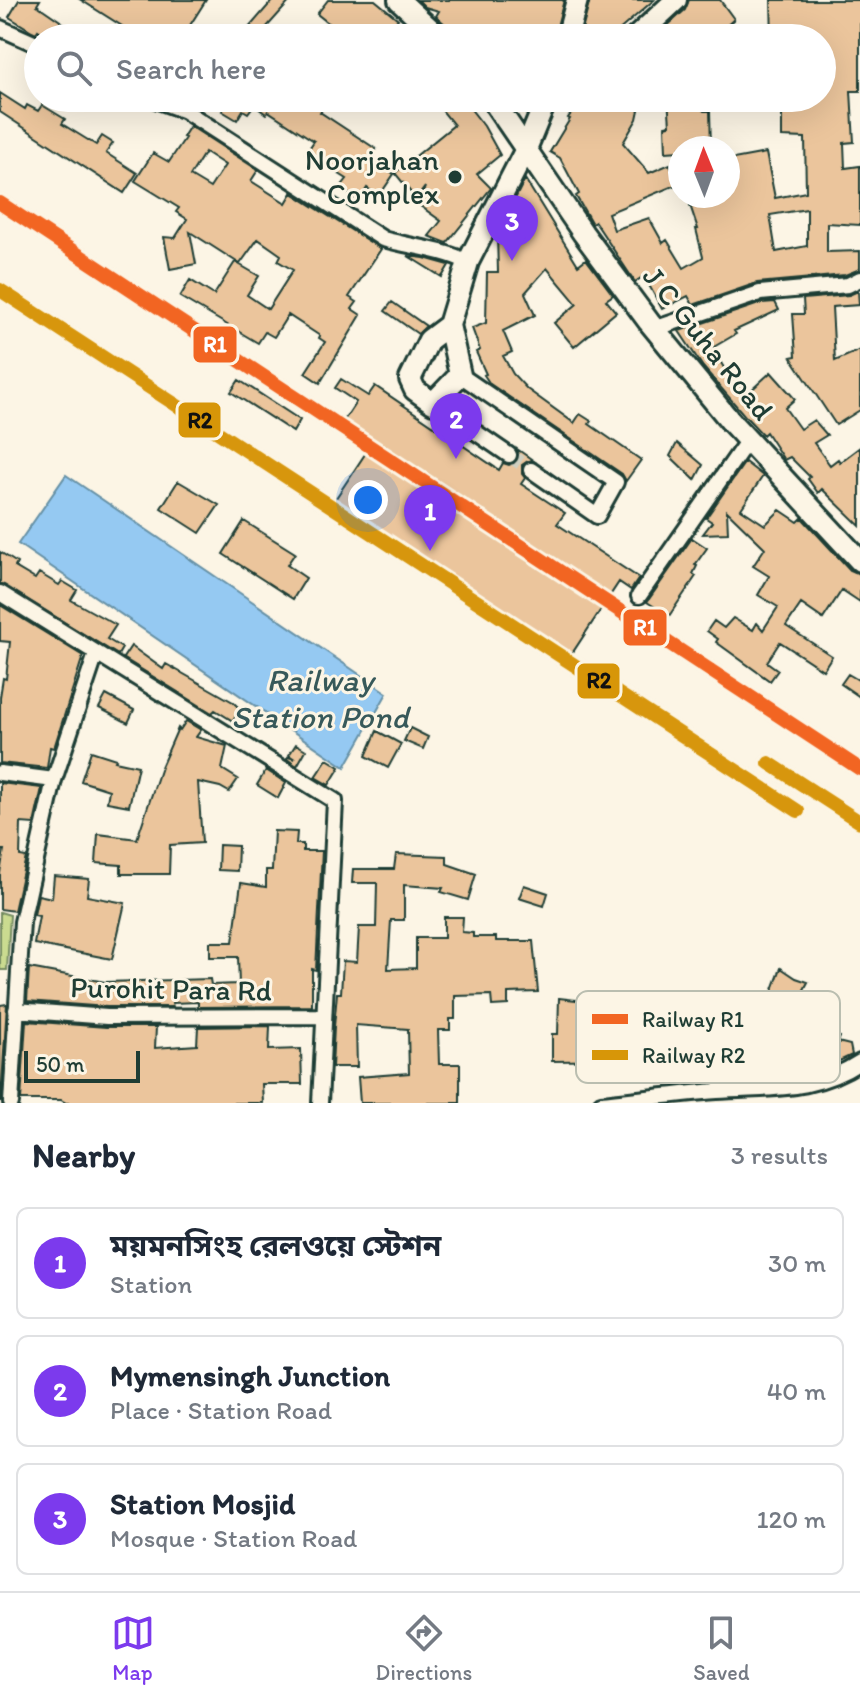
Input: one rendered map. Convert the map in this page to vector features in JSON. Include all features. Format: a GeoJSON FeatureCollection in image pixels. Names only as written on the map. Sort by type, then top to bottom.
{"type":"FeatureCollection","features":[{"type":"Feature","properties":{"kind":"street"},"geometry":{"type":"LineString","coordinates":[[399,0],[425,24]]}},
{"type":"Feature","properties":{"kind":"street"},"geometry":{"type":"LineString","coordinates":[[571,24],[577,0]]}},
{"type":"Feature","properties":{"kind":"street"},"geometry":{"type":"LineString","coordinates":[[650,24],[676,0]]}},
{"type":"Feature","properties":{"kind":"street"},"geometry":{"type":"LineString","coordinates":[[0,28],[24,39]]}},
{"type":"Feature","properties":{"kind":"street"},"geometry":{"type":"LineString","coordinates":[[187,112],[383,239],[406,247],[435,250],[468,262]]}},
{"type":"Feature","properties":{"kind":"street","name":"J C Guha Road"},"geometry":{"type":"LineString","coordinates":[[501,112],[583,233],[654,329],[748,440],[860,561]]}},
{"type":"Feature","properties":{"kind":"street"},"geometry":{"type":"LineString","coordinates":[[531,470],[597,516],[616,482],[460,375],[449,325],[468,262],[526,149],[541,112]]}},
{"type":"Feature","properties":{"kind":"street"},"geometry":{"type":"LineString","coordinates":[[654,329],[760,293],[859,283]]}},
{"type":"Feature","properties":{"kind":"street"},"geometry":{"type":"LineString","coordinates":[[449,325],[429,340],[410,379],[415,390],[509,455]]}},
{"type":"Feature","properties":{"kind":"street"},"geometry":{"type":"LineString","coordinates":[[433,403],[460,375]]}},
{"type":"Feature","properties":{"kind":"street"},"geometry":{"type":"LineString","coordinates":[[639,596],[748,440]]}},
{"type":"Feature","properties":{"kind":"street"},"geometry":{"type":"LineString","coordinates":[[0,593],[335,801],[320,1103]]}},
{"type":"Feature","properties":{"kind":"street"},"geometry":{"type":"LineString","coordinates":[[11,1103],[22,922],[54,780],[96,654]]}},
{"type":"Feature","properties":{"kind":"street"},"geometry":{"type":"LineString","coordinates":[[0,773],[54,780]]}},
{"type":"Feature","properties":{"kind":"street","name":"Purohit Para Rd"},"geometry":{"type":"LineString","coordinates":[[16,1010],[107,1017],[324,1016]]}},
{"type":"Feature","properties":{"kind":"street"},"geometry":{"type":"LineString","coordinates":[[840,1075],[860,1062]]}},
{"type":"Feature","properties":{"kind":"street"},"geometry":{"type":"LineString","coordinates":[[601,1103],[734,1090],[786,1089],[810,1083]]}},
{"type":"Feature","properties":{"kind":"green space"},"geometry":{"type":"Polygon","coordinates":[[[0,912],[10,915],[7,970],[0,970],[0,912]]]}},
{"type":"Feature","properties":{"kind":"water","name":"Railway Station Pond"},"geometry":{"type":"Polygon","coordinates":[[[66,475],[387,693],[345,767],[18,544],[66,475]]]}},
{"type":"Feature","properties":{"kind":"building"},"geometry":{"type":"Polygon","coordinates":[[[19,0],[40,0],[37,5],[65,24],[24,26],[9,17],[19,0]]]}},
{"type":"Feature","properties":{"kind":"building"},"geometry":{"type":"Polygon","coordinates":[[[81,0],[206,0],[191,24],[119,24],[81,0]]]}},
{"type":"Feature","properties":{"kind":"building"},"geometry":{"type":"Polygon","coordinates":[[[273,0],[291,0],[269,24],[252,24],[273,0]]]}},
{"type":"Feature","properties":{"kind":"building"},"geometry":{"type":"Polygon","coordinates":[[[328,0],[375,0],[398,19],[394,24],[330,24],[317,14],[328,0]]]}},
{"type":"Feature","properties":{"kind":"building"},"geometry":{"type":"Polygon","coordinates":[[[418,0],[564,0],[558,24],[445,24],[436,16],[439,11],[425,7],[418,0]]]}},
{"type":"Feature","properties":{"kind":"building"},"geometry":{"type":"Polygon","coordinates":[[[590,0],[654,0],[626,24],[584,24],[590,0]]]}},
{"type":"Feature","properties":{"kind":"building"},"geometry":{"type":"Polygon","coordinates":[[[689,0],[720,0],[734,19],[728,24],[670,24],[685,10],[689,0]]]}},
{"type":"Feature","properties":{"kind":"building"},"geometry":{"type":"Polygon","coordinates":[[[771,0],[860,0],[860,91],[851,91],[854,142],[844,143],[845,168],[860,166],[860,225],[827,223],[827,252],[860,251],[860,269],[845,275],[757,283],[693,305],[688,296],[662,309],[644,276],[635,282],[595,222],[592,224],[560,158],[550,152],[572,112],[639,112],[623,143],[649,173],[668,165],[668,188],[608,213],[614,230],[649,218],[663,243],[667,240],[684,268],[703,257],[691,208],[740,208],[740,158],[766,153],[775,198],[806,192],[805,138],[782,137],[782,112],[836,112],[836,24],[772,24],[771,0]],[[807,209],[770,215],[776,252],[807,246],[807,209]]]}},
{"type":"Feature","properties":{"kind":"building"},"geometry":{"type":"Polygon","coordinates":[[[0,93],[24,108],[24,112],[54,112],[65,119],[62,124],[96,145],[102,136],[113,143],[106,153],[137,173],[124,193],[0,112],[0,93]]]}},
{"type":"Feature","properties":{"kind":"building"},"geometry":{"type":"Polygon","coordinates":[[[224,112],[242,112],[237,120],[224,112]]]}},
{"type":"Feature","properties":{"kind":"building"},"geometry":{"type":"Polygon","coordinates":[[[270,112],[320,112],[376,149],[370,158],[394,174],[379,196],[367,188],[359,201],[340,188],[347,179],[306,153],[314,141],[270,112]]]}},
{"type":"Feature","properties":{"kind":"building"},"geometry":{"type":"Polygon","coordinates":[[[443,112],[473,112],[500,155],[477,174],[491,188],[447,243],[429,236],[441,221],[419,205],[425,187],[416,199],[395,173],[454,125],[443,112]]]}},
{"type":"Feature","properties":{"kind":"building"},"geometry":{"type":"Polygon","coordinates":[[[669,112],[710,112],[711,136],[668,136],[668,152],[665,126],[670,125],[669,112]]]}},
{"type":"Feature","properties":{"kind":"building"},"geometry":{"type":"Polygon","coordinates":[[[190,126],[258,170],[251,181],[286,203],[292,193],[381,249],[349,297],[357,302],[352,309],[361,315],[320,383],[305,373],[325,342],[288,315],[274,337],[265,332],[258,343],[180,297],[190,280],[214,295],[235,262],[259,276],[247,295],[268,309],[293,270],[278,261],[281,255],[258,239],[240,264],[190,232],[196,264],[170,269],[164,237],[175,238],[187,219],[176,212],[179,208],[135,181],[153,153],[169,162],[190,126]],[[205,152],[190,176],[210,188],[225,165],[205,152]]]}},
{"type":"Feature","properties":{"kind":"building"},"geometry":{"type":"Polygon","coordinates":[[[525,179],[578,265],[586,259],[613,295],[606,300],[616,312],[574,347],[554,323],[577,304],[547,268],[525,293],[535,315],[503,331],[512,352],[503,356],[513,374],[527,389],[574,423],[580,414],[591,421],[589,424],[641,460],[626,481],[622,474],[490,384],[476,352],[480,350],[472,328],[486,323],[487,272],[498,272],[497,235],[525,179]]]}},
{"type":"Feature","properties":{"kind":"building"},"geometry":{"type":"Polygon","coordinates":[[[408,256],[424,258],[449,265],[442,277],[408,256]]]}},
{"type":"Feature","properties":{"kind":"building"},"geometry":{"type":"Polygon","coordinates":[[[858,291],[859,305],[832,307],[835,361],[860,350],[860,410],[836,425],[791,357],[796,356],[793,314],[804,314],[803,299],[849,295],[858,291]]]}},
{"type":"Feature","properties":{"kind":"building"},"geometry":{"type":"Polygon","coordinates":[[[392,302],[426,326],[418,334],[385,311],[392,302]]]}},
{"type":"Feature","properties":{"kind":"building"},"geometry":{"type":"Polygon","coordinates":[[[775,302],[779,310],[734,331],[736,334],[712,348],[729,376],[731,374],[747,394],[771,372],[795,399],[785,408],[800,429],[814,420],[827,435],[814,443],[830,465],[838,459],[840,462],[860,447],[860,526],[822,489],[818,493],[808,479],[810,477],[790,457],[784,460],[766,432],[763,435],[703,367],[679,331],[762,303],[775,302]]]}},
{"type":"Feature","properties":{"kind":"building"},"geometry":{"type":"Polygon","coordinates":[[[341,379],[368,396],[375,386],[499,470],[503,463],[509,465],[517,461],[517,449],[534,461],[522,465],[525,478],[521,484],[565,513],[557,524],[639,578],[631,590],[619,582],[571,655],[334,501],[371,445],[341,425],[356,402],[335,388],[341,379]]]}},
{"type":"Feature","properties":{"kind":"building"},"geometry":{"type":"Polygon","coordinates":[[[239,380],[300,420],[293,432],[231,392],[239,380]]]}},
{"type":"Feature","properties":{"kind":"building"},"geometry":{"type":"Polygon","coordinates":[[[677,443],[703,465],[695,480],[670,456],[677,443]]]}},
{"type":"Feature","properties":{"kind":"building"},"geometry":{"type":"Polygon","coordinates":[[[745,462],[763,476],[741,509],[765,525],[780,510],[798,522],[802,518],[850,570],[860,574],[860,602],[842,590],[823,619],[801,604],[786,626],[832,656],[823,670],[780,642],[767,662],[778,670],[770,681],[716,642],[718,639],[707,631],[714,621],[724,628],[733,618],[753,630],[757,623],[763,630],[778,607],[758,595],[769,576],[753,566],[765,548],[727,511],[728,533],[703,534],[712,522],[706,518],[745,462]]]}},
{"type":"Feature","properties":{"kind":"building"},"geometry":{"type":"Polygon","coordinates":[[[178,481],[219,505],[200,533],[161,508],[178,481]]]}},
{"type":"Feature","properties":{"kind":"building"},"geometry":{"type":"Polygon","coordinates":[[[244,521],[295,553],[287,565],[306,578],[293,599],[223,554],[244,521]]]}},
{"type":"Feature","properties":{"kind":"building"},"geometry":{"type":"Polygon","coordinates":[[[692,538],[707,548],[695,565],[693,574],[696,576],[669,616],[647,602],[692,538]]]}},
{"type":"Feature","properties":{"kind":"building"},"geometry":{"type":"Polygon","coordinates":[[[0,552],[17,563],[15,567],[35,579],[39,573],[59,585],[62,581],[77,590],[71,600],[116,625],[107,639],[122,648],[118,655],[0,583],[0,552]]]}},
{"type":"Feature","properties":{"kind":"building"},"geometry":{"type":"Polygon","coordinates":[[[0,605],[83,656],[54,748],[50,747],[47,768],[0,763],[0,697],[3,678],[6,679],[10,642],[0,641],[0,605]]]}},
{"type":"Feature","properties":{"kind":"building"},"geometry":{"type":"Polygon","coordinates":[[[131,646],[163,669],[166,664],[233,702],[240,709],[233,721],[215,710],[212,713],[123,658],[131,646]]]}},
{"type":"Feature","properties":{"kind":"building"},"geometry":{"type":"Polygon","coordinates":[[[848,674],[860,681],[860,697],[841,684],[848,674]]]}},
{"type":"Feature","properties":{"kind":"building"},"geometry":{"type":"Polygon","coordinates":[[[106,695],[134,710],[128,723],[99,708],[106,695]]]}},
{"type":"Feature","properties":{"kind":"building"},"geometry":{"type":"Polygon","coordinates":[[[186,721],[201,730],[196,737],[227,746],[222,769],[238,779],[229,792],[198,782],[202,843],[170,845],[169,874],[121,874],[121,865],[96,863],[98,834],[137,839],[161,767],[178,728],[180,730],[186,721]]]}},
{"type":"Feature","properties":{"kind":"building"},"geometry":{"type":"Polygon","coordinates":[[[410,728],[428,737],[423,749],[404,741],[410,728]]]}},
{"type":"Feature","properties":{"kind":"building"},"geometry":{"type":"Polygon","coordinates":[[[377,731],[401,744],[388,768],[366,756],[377,731]]]}},
{"type":"Feature","properties":{"kind":"building"},"geometry":{"type":"Polygon","coordinates":[[[296,744],[306,750],[297,766],[287,759],[295,759],[289,755],[296,744]]]}},
{"type":"Feature","properties":{"kind":"building"},"geometry":{"type":"Polygon","coordinates":[[[91,751],[138,766],[129,806],[107,802],[109,790],[81,781],[91,751]]]}},
{"type":"Feature","properties":{"kind":"building"},"geometry":{"type":"Polygon","coordinates":[[[327,759],[340,767],[329,785],[315,777],[327,759]]]}},
{"type":"Feature","properties":{"kind":"building"},"geometry":{"type":"Polygon","coordinates":[[[266,770],[286,783],[278,798],[257,785],[266,770]]]}},
{"type":"Feature","properties":{"kind":"building"},"geometry":{"type":"Polygon","coordinates":[[[0,783],[42,788],[34,824],[21,823],[20,856],[26,857],[14,911],[0,909],[0,873],[4,850],[0,850],[0,783]]]}},
{"type":"Feature","properties":{"kind":"building"},"geometry":{"type":"Polygon","coordinates":[[[274,831],[297,832],[296,844],[303,844],[303,851],[322,851],[312,1006],[198,1007],[198,1002],[172,1003],[173,1007],[107,1007],[27,1001],[29,968],[105,982],[210,979],[211,985],[239,984],[238,957],[210,957],[210,942],[233,942],[241,883],[266,887],[266,870],[272,870],[274,831]]]}},
{"type":"Feature","properties":{"kind":"building"},"geometry":{"type":"Polygon","coordinates":[[[219,845],[238,846],[237,871],[218,870],[219,845]]]}},
{"type":"Feature","properties":{"kind":"building"},"geometry":{"type":"Polygon","coordinates":[[[396,854],[447,856],[447,864],[476,874],[468,900],[441,892],[443,888],[404,885],[404,920],[391,920],[388,969],[416,968],[416,938],[444,938],[444,917],[463,917],[462,932],[473,933],[473,937],[496,937],[496,941],[533,941],[538,992],[508,993],[508,1005],[492,1006],[491,995],[455,996],[455,1019],[450,1019],[450,1030],[438,1030],[439,1064],[460,1064],[460,1103],[360,1103],[358,1077],[409,1073],[408,1029],[356,1025],[357,1067],[332,1067],[337,993],[341,993],[343,961],[357,962],[359,927],[376,927],[377,883],[352,883],[353,869],[394,869],[396,854]]]}},
{"type":"Feature","properties":{"kind":"building"},"geometry":{"type":"Polygon","coordinates":[[[54,876],[89,879],[87,896],[125,903],[112,959],[34,944],[39,916],[34,915],[38,895],[52,898],[54,876]]]}},
{"type":"Feature","properties":{"kind":"building"},"geometry":{"type":"Polygon","coordinates":[[[524,885],[548,893],[544,906],[519,898],[524,885]]]}},
{"type":"Feature","properties":{"kind":"building"},"geometry":{"type":"Polygon","coordinates":[[[781,968],[808,982],[803,991],[772,991],[781,968]]]}},
{"type":"Feature","properties":{"kind":"building"},"geometry":{"type":"Polygon","coordinates":[[[559,998],[576,1000],[576,1061],[552,1061],[552,1034],[558,1034],[559,998]]]}},
{"type":"Feature","properties":{"kind":"building"},"geometry":{"type":"Polygon","coordinates":[[[7,1004],[1,1101],[0,1101],[0,1005],[7,1004]]]}},
{"type":"Feature","properties":{"kind":"building"},"geometry":{"type":"Polygon","coordinates":[[[26,1021],[156,1027],[155,1048],[197,1045],[198,1027],[270,1026],[269,1050],[301,1049],[302,1084],[262,1084],[263,1103],[66,1103],[61,1100],[21,1100],[26,1021]]]}},
{"type":"Feature","properties":{"kind":"building"},"geometry":{"type":"Polygon","coordinates":[[[840,1042],[850,1045],[852,1055],[840,1061],[840,1042]]]}},
{"type":"Feature","properties":{"kind":"tunnel"},"geometry":{"type":"LineString","coordinates":[[509,455],[531,470]]}},
{"type":"Feature","properties":{"kind":"rail line","name":"R1"},"geometry":{"type":"LineString","coordinates":[[0,203],[860,769]]}},
{"type":"Feature","properties":{"kind":"rail line","name":"R2"},"geometry":{"type":"LineString","coordinates":[[0,290],[798,811]]}},
{"type":"Feature","properties":{"kind":"rail line","name":"R2"},"geometry":{"type":"LineString","coordinates":[[769,763],[860,822]]}},
{"type":"Feature","properties":{"kind":"place","name":"Noorjahan Complex"},"geometry":{"type":"Point","coordinates":[455,177]}},
{"type":"Feature","properties":{"kind":"place","name":"Station Mosjid"},"geometry":{"type":"Point","coordinates":[512,261]}},
{"type":"Feature","properties":{"kind":"place","name":"Mymensingh Junction"},"geometry":{"type":"Point","coordinates":[456,459]}},
{"type":"Feature","properties":{"kind":"place","name":"ময়মনসিংহ রেলওয়ে স্টেশন"},"geometry":{"type":"Point","coordinates":[430,551]}}]}
